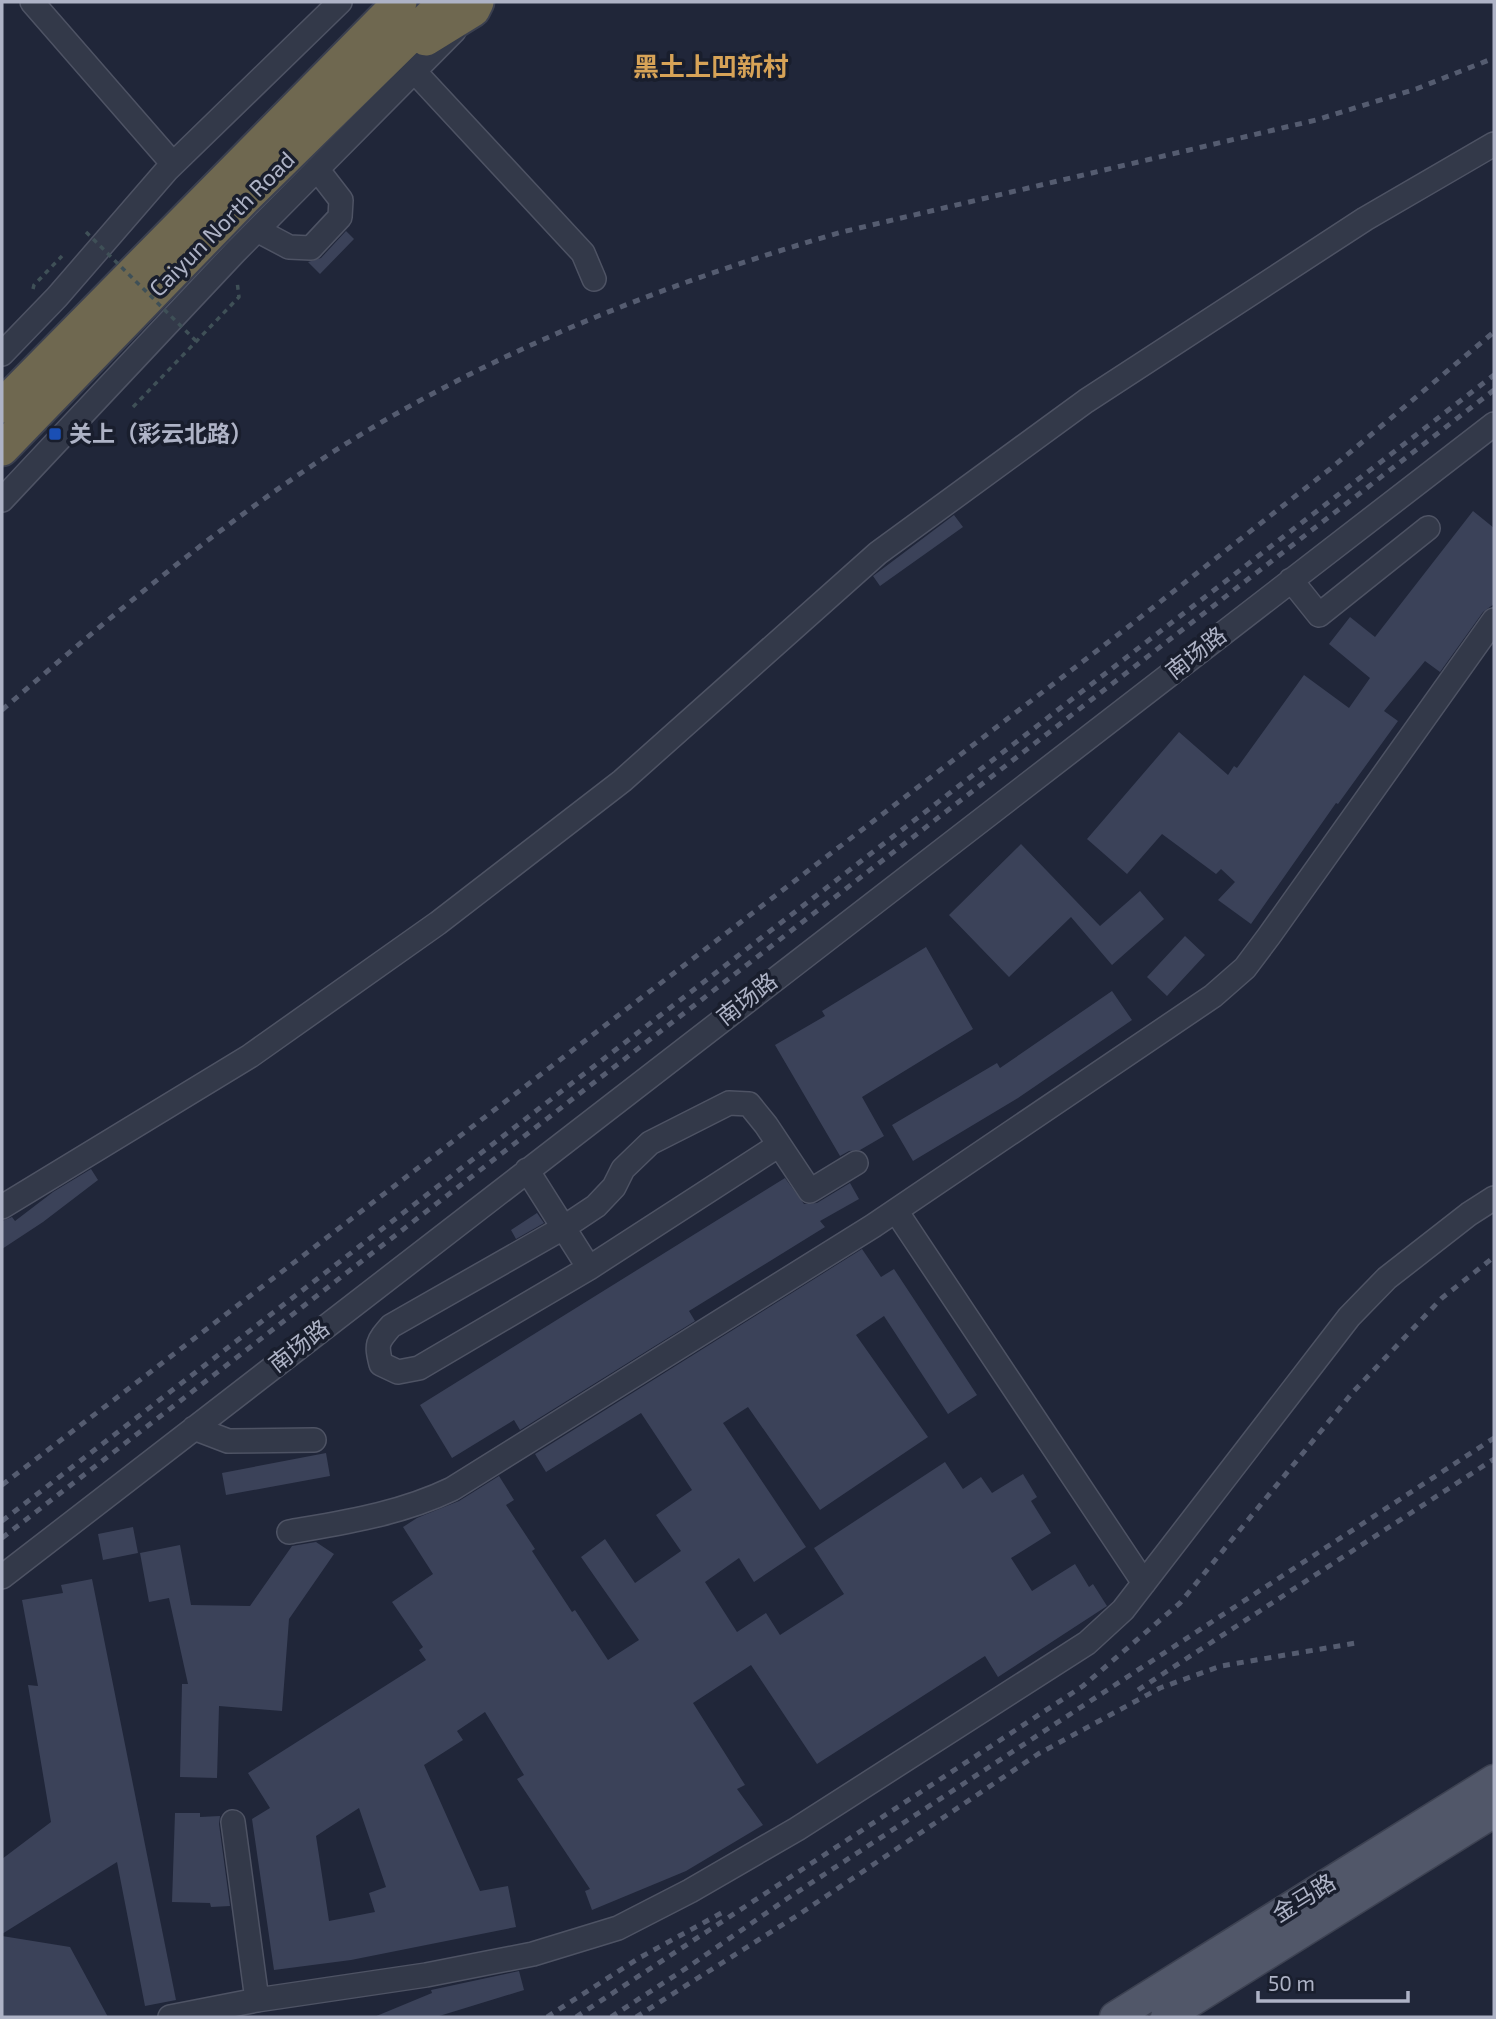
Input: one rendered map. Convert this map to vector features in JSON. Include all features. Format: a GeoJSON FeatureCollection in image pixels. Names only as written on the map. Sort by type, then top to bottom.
{"type":"FeatureCollection","features":[{"type":"Feature","properties":{"kind":"highway"},"geometry":{"type":"LineString","coordinates":[[320,81],[367,2]]}},
{"type":"Feature","properties":{"kind":"highway","name":"Caiyun North Road"},"geometry":{"type":"LineString","coordinates":[[2,406],[400,2]]}},
{"type":"Feature","properties":{"kind":"highway","name":"Caiyun North Road"},"geometry":{"type":"LineString","coordinates":[[2,449],[244,199],[379,68],[470,4]]}},
{"type":"Feature","properties":{"kind":"main road","name":"金马路"},"geometry":{"type":"LineString","coordinates":[[1115,2017],[1494,1780]]}},
{"type":"Feature","properties":{"kind":"main road","name":"金马路"},"geometry":{"type":"LineString","coordinates":[[1166,2017],[1494,1812]]}},
{"type":"Feature","properties":{"kind":"street"},"geometry":{"type":"LineString","coordinates":[[33,2],[173,164]]}},
{"type":"Feature","properties":{"kind":"street"},"geometry":{"type":"LineString","coordinates":[[2,354],[57,297],[173,164],[340,2]]}},
{"type":"Feature","properties":{"kind":"street"},"geometry":{"type":"LineString","coordinates":[[2,500],[257,230],[415,72],[470,4]]}},
{"type":"Feature","properties":{"kind":"street"},"geometry":{"type":"LineString","coordinates":[[415,72],[583,253],[594,279]]}},
{"type":"Feature","properties":{"kind":"street"},"geometry":{"type":"LineString","coordinates":[[2,1207],[250,1056],[438,923],[622,781],[878,553],[1086,401],[1365,219],[1494,144]]}},
{"type":"Feature","properties":{"kind":"street"},"geometry":{"type":"LineString","coordinates":[[257,230],[289,247],[311,248],[340,217],[341,200],[317,169]]}},
{"type":"Feature","properties":{"kind":"street","name":"南场路"},"geometry":{"type":"LineString","coordinates":[[2,1577],[1494,424]]}},
{"type":"Feature","properties":{"kind":"street"},"geometry":{"type":"LineString","coordinates":[[1291,580],[1319,615],[1428,528]]}},
{"type":"Feature","properties":{"kind":"street"},"geometry":{"type":"LineString","coordinates":[[289,1532],[373,1518],[413,1506],[452,1489],[896,1211],[1213,996],[1245,968],[1494,620]]}},
{"type":"Feature","properties":{"kind":"street"},"geometry":{"type":"LineString","coordinates":[[779,1145],[589,1268],[419,1368],[398,1372],[381,1364],[376,1347],[391,1326],[564,1228],[596,1206],[614,1187],[623,1169],[650,1143],[729,1103],[749,1104],[766,1125],[810,1191],[856,1163]]}},
{"type":"Feature","properties":{"kind":"street"},"geometry":{"type":"LineString","coordinates":[[527,1170],[589,1268]]}},
{"type":"Feature","properties":{"kind":"street"},"geometry":{"type":"LineString","coordinates":[[170,2017],[257,2000],[426,1975],[533,1954],[618,1928],[690,1891],[797,1829],[1087,1643],[1123,1610],[1349,1317],[1387,1278],[1469,1214],[1494,1198]]}},
{"type":"Feature","properties":{"kind":"street"},"geometry":{"type":"LineString","coordinates":[[896,1211],[1144,1583]]}},
{"type":"Feature","properties":{"kind":"street"},"geometry":{"type":"LineString","coordinates":[[194,1428],[228,1441],[314,1440]]}},
{"type":"Feature","properties":{"kind":"street"},"geometry":{"type":"LineString","coordinates":[[233,1822],[257,2000]]}},
{"type":"Feature","properties":{"kind":"path"},"geometry":{"type":"LineString","coordinates":[[86,232],[197,342]]}},
{"type":"Feature","properties":{"kind":"path"},"geometry":{"type":"LineString","coordinates":[[132,407],[239,297]]}},
{"type":"Feature","properties":{"kind":"building"},"geometry":{"type":"Polygon","coordinates":[[[346,231],[354,239],[320,274],[308,262],[321,258],[346,231]]]}},
{"type":"Feature","properties":{"kind":"building"},"geometry":{"type":"Polygon","coordinates":[[[1473,511],[1494,528],[1494,604],[1483,612],[1440,672],[1425,661],[1384,711],[1398,721],[1338,804],[1336,803],[1251,924],[1218,900],[1235,882],[1221,869],[1216,874],[1162,834],[1127,874],[1087,839],[1179,732],[1228,775],[1234,766],[1237,768],[1304,675],[1349,708],[1370,678],[1329,644],[1350,617],[1375,637],[1473,511]]]}},
{"type":"Feature","properties":{"kind":"building"},"geometry":{"type":"Polygon","coordinates":[[[954,515],[963,527],[880,586],[873,576],[954,515]]]}},
{"type":"Feature","properties":{"kind":"building"},"geometry":{"type":"Polygon","coordinates":[[[1021,844],[1100,926],[1140,891],[1164,919],[1112,965],[1071,917],[1009,977],[949,915],[1021,844]]]}},
{"type":"Feature","properties":{"kind":"building"},"geometry":{"type":"Polygon","coordinates":[[[1185,936],[1205,955],[1167,996],[1147,977],[1185,936]]]}},
{"type":"Feature","properties":{"kind":"building"},"geometry":{"type":"Polygon","coordinates":[[[926,947],[973,1029],[862,1097],[884,1136],[860,1150],[849,1151],[840,1156],[775,1045],[825,1016],[822,1011],[926,947]]]}},
{"type":"Feature","properties":{"kind":"building"},"geometry":{"type":"Polygon","coordinates":[[[1112,991],[1132,1020],[1018,1098],[913,1161],[892,1125],[997,1063],[1000,1068],[1112,991]]]}},
{"type":"Feature","properties":{"kind":"building"},"geometry":{"type":"Polygon","coordinates":[[[91,1169],[98,1180],[2,1249],[2,1221],[12,1217],[15,1221],[53,1192],[91,1169]]]}},
{"type":"Feature","properties":{"kind":"building"},"geometry":{"type":"Polygon","coordinates":[[[785,1178],[804,1204],[817,1203],[850,1183],[859,1199],[820,1221],[825,1227],[689,1311],[695,1321],[520,1430],[514,1420],[452,1458],[420,1405],[785,1178]]]}},
{"type":"Feature","properties":{"kind":"building"},"geometry":{"type":"Polygon","coordinates":[[[537,1213],[544,1223],[516,1239],[511,1230],[537,1213]]]}},
{"type":"Feature","properties":{"kind":"building"},"geometry":{"type":"Polygon","coordinates":[[[862,1249],[881,1277],[894,1269],[977,1395],[948,1414],[884,1316],[856,1335],[928,1437],[820,1510],[748,1407],[723,1423],[806,1547],[754,1582],[739,1558],[705,1582],[737,1632],[766,1613],[780,1635],[844,1594],[814,1548],[945,1462],[963,1489],[981,1477],[992,1493],[1023,1474],[1037,1497],[1031,1501],[1051,1533],[1011,1558],[1032,1591],[1075,1564],[1089,1587],[1093,1584],[1107,1606],[998,1677],[985,1656],[817,1764],[751,1665],[693,1703],[745,1785],[737,1789],[763,1825],[686,1871],[592,1910],[585,1891],[590,1889],[517,1779],[524,1775],[485,1712],[457,1731],[463,1740],[424,1765],[480,1891],[508,1886],[516,1927],[351,1960],[274,1970],[252,1819],[270,1808],[248,1773],[426,1660],[419,1650],[423,1647],[392,1602],[433,1574],[403,1527],[417,1518],[459,1501],[499,1476],[514,1500],[506,1505],[535,1549],[532,1551],[608,1660],[639,1640],[581,1557],[605,1539],[635,1583],[681,1551],[656,1515],[692,1490],[641,1413],[546,1472],[535,1454],[862,1249]],[[359,1808],[316,1836],[329,1921],[375,1912],[369,1893],[386,1887],[359,1808]]]}},
{"type":"Feature","properties":{"kind":"building"},"geometry":{"type":"Polygon","coordinates":[[[326,1453],[330,1476],[226,1495],[222,1473],[326,1453]]]}},
{"type":"Feature","properties":{"kind":"building"},"geometry":{"type":"Polygon","coordinates":[[[133,1527],[138,1553],[103,1560],[98,1534],[133,1527]]]}},
{"type":"Feature","properties":{"kind":"building"},"geometry":{"type":"Polygon","coordinates":[[[316,1542],[334,1554],[289,1619],[282,1711],[219,1706],[217,1778],[180,1777],[182,1684],[188,1684],[169,1598],[149,1602],[140,1553],[180,1545],[191,1605],[250,1606],[292,1546],[316,1542]]]}},
{"type":"Feature","properties":{"kind":"building"},"geometry":{"type":"Polygon","coordinates":[[[92,1579],[176,2000],[145,2006],[117,1862],[2,1934],[2,1859],[51,1822],[28,1685],[38,1686],[22,1600],[63,1593],[61,1585],[92,1579]]]}},
{"type":"Feature","properties":{"kind":"building"},"geometry":{"type":"Polygon","coordinates":[[[175,1813],[200,1813],[200,1817],[220,1816],[230,1906],[211,1907],[210,1903],[172,1902],[175,1813]]]}},
{"type":"Feature","properties":{"kind":"building"},"geometry":{"type":"Polygon","coordinates":[[[2,1936],[70,1947],[108,2017],[2,2017],[2,1936]]]}},
{"type":"Feature","properties":{"kind":"building"},"geometry":{"type":"Polygon","coordinates":[[[519,1971],[524,1990],[436,2017],[374,2017],[432,1993],[431,1990],[519,1971]]]}},
{"type":"Feature","properties":{"kind":"railway"},"geometry":{"type":"LineString","coordinates":[[2,710],[192,552],[313,465],[374,426],[437,391],[568,329],[704,276],[842,232],[1316,120],[1416,89],[1494,58]]}},
{"type":"Feature","properties":{"kind":"railway"},"geometry":{"type":"LineString","coordinates":[[2,1485],[1128,627],[1330,469],[1494,332]]}},
{"type":"Feature","properties":{"kind":"railway"},"geometry":{"type":"LineString","coordinates":[[2,1521],[1494,375]]}},
{"type":"Feature","properties":{"kind":"railway"},"geometry":{"type":"LineString","coordinates":[[2,1538],[1494,390]]}},
{"type":"Feature","properties":{"kind":"railway"},"geometry":{"type":"LineString","coordinates":[[576,2017],[1083,1686],[1180,1603],[1353,1392],[1442,1298],[1494,1257]]}},
{"type":"Feature","properties":{"kind":"railway"},"geometry":{"type":"LineString","coordinates":[[785,1900],[1494,1438]]}},
{"type":"Feature","properties":{"kind":"railway"},"geometry":{"type":"LineString","coordinates":[[1138,1690],[1494,1459]]}},
{"type":"Feature","properties":{"kind":"railway"},"geometry":{"type":"LineString","coordinates":[[636,2017],[798,1915],[1038,1754],[1160,1688],[1221,1666],[1356,1643]]}},
{"type":"Feature","properties":{"kind":"railway"},"geometry":{"type":"LineString","coordinates":[[611,2017],[791,1896]]}},
{"type":"Feature","properties":{"kind":"railway"},"geometry":{"type":"LineString","coordinates":[[547,2017],[639,1958],[725,1911]]}},
{"type":"Feature","properties":{"kind":"place","name":"关上（彩云北路）"},"geometry":{"type":"Point","coordinates":[55,434]}},
{"type":"Feature","properties":{"kind":"district","name":"黑土上凹新村"},"geometry":{"type":"Point","coordinates":[711,67]}}]}
